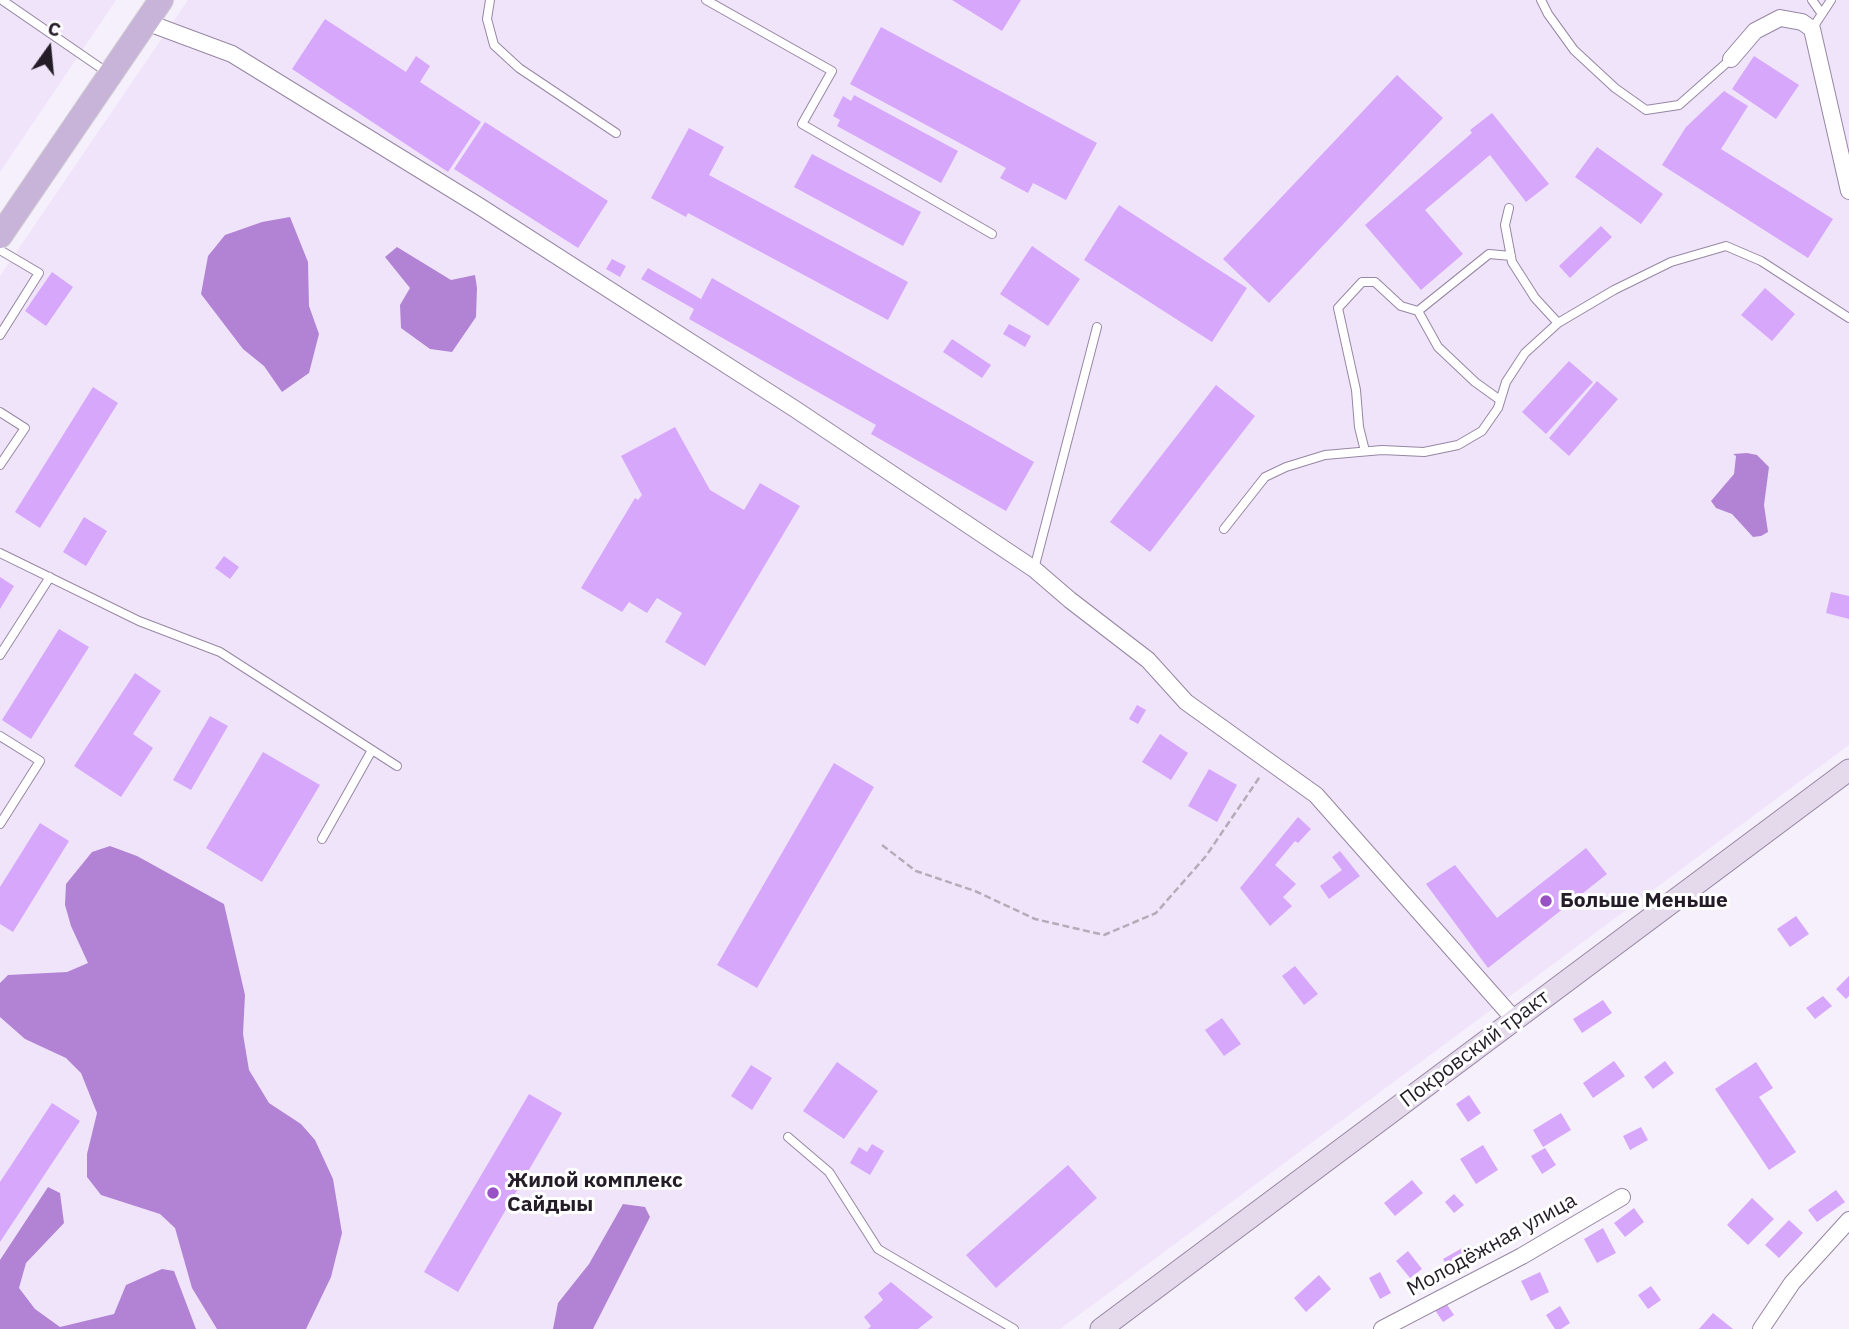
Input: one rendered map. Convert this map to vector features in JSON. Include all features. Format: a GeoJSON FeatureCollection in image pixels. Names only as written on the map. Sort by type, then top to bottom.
{"type":"FeatureCollection","features":[{"type":"Feature","properties":{"kind":"main road"},"geometry":{"type":"LineString","coordinates":[[0,236],[161,0]]}},
{"type":"Feature","properties":{"kind":"main road","name":"Покровский тракт"},"geometry":{"type":"LineString","coordinates":[[1101,1329],[1849,770]]}},
{"type":"Feature","properties":{"kind":"street"},"geometry":{"type":"LineString","coordinates":[[1731,59],[1755,32],[1780,18],[1802,22],[1812,29],[1849,191]]}},
{"type":"Feature","properties":{"kind":"street"},"geometry":{"type":"LineString","coordinates":[[146,22],[232,54],[479,206],[795,409],[1034,569],[1148,660],[1186,702],[1271,760],[1316,795],[1514,1019]]}},
{"type":"Feature","properties":{"kind":"street","name":"Молодёжная улица"},"geometry":{"type":"LineString","coordinates":[[1382,1329],[1522,1256],[1622,1197]]}},
{"type":"Feature","properties":{"kind":"street"},"geometry":{"type":"LineString","coordinates":[[1761,1329],[1792,1283],[1849,1220]]}},
{"type":"Feature","properties":{"kind":"lane"},"geometry":{"type":"LineString","coordinates":[[2,0],[110,74]]}},
{"type":"Feature","properties":{"kind":"lane"},"geometry":{"type":"LineString","coordinates":[[490,0],[487,19],[494,45],[519,68],[616,133]]}},
{"type":"Feature","properties":{"kind":"lane"},"geometry":{"type":"LineString","coordinates":[[706,0],[832,71],[802,124],[992,234]]}},
{"type":"Feature","properties":{"kind":"lane"},"geometry":{"type":"LineString","coordinates":[[1541,0],[1574,50],[1615,88],[1646,110],[1679,105],[1731,59]]}},
{"type":"Feature","properties":{"kind":"lane"},"geometry":{"type":"LineString","coordinates":[[1812,0],[1822,14]]}},
{"type":"Feature","properties":{"kind":"lane"},"geometry":{"type":"LineString","coordinates":[[1812,29],[1831,0]]}},
{"type":"Feature","properties":{"kind":"lane"},"geometry":{"type":"LineString","coordinates":[[1509,208],[1505,225],[1512,262],[1535,298],[1558,323]]}},
{"type":"Feature","properties":{"kind":"lane"},"geometry":{"type":"LineString","coordinates":[[1224,529],[1265,477],[1286,467],[1325,455],[1382,450],[1424,452],[1458,445],[1482,431],[1498,408],[1506,382],[1525,353],[1558,323],[1614,290],[1671,262],[1726,246],[1761,261],[1849,318]]}},
{"type":"Feature","properties":{"kind":"lane"},"geometry":{"type":"LineString","coordinates":[[0,250],[38,273],[0,335]]}},
{"type":"Feature","properties":{"kind":"lane"},"geometry":{"type":"LineString","coordinates":[[1418,311],[1489,254],[1511,256]]}},
{"type":"Feature","properties":{"kind":"lane"},"geometry":{"type":"LineString","coordinates":[[1365,451],[1339,308],[1363,282],[1375,282],[1401,306],[1418,311],[1438,347],[1475,382],[1500,400]]}},
{"type":"Feature","properties":{"kind":"lane"},"geometry":{"type":"LineString","coordinates":[[1034,569],[1097,327]]}},
{"type":"Feature","properties":{"kind":"lane"},"geometry":{"type":"LineString","coordinates":[[0,412],[25,428],[0,466]]}},
{"type":"Feature","properties":{"kind":"lane"},"geometry":{"type":"LineString","coordinates":[[0,553],[139,621],[220,653],[397,766]]}},
{"type":"Feature","properties":{"kind":"lane"},"geometry":{"type":"LineString","coordinates":[[0,655],[50,577]]}},
{"type":"Feature","properties":{"kind":"lane"},"geometry":{"type":"LineString","coordinates":[[0,736],[40,761],[0,824]]}},
{"type":"Feature","properties":{"kind":"lane"},"geometry":{"type":"LineString","coordinates":[[322,839],[372,750]]}},
{"type":"Feature","properties":{"kind":"lane"},"geometry":{"type":"LineString","coordinates":[[788,1137],[829,1172],[878,1249],[1014,1329]]}},
{"type":"Feature","properties":{"kind":"path"},"geometry":{"type":"LineString","coordinates":[[882,845],[916,871],[975,891],[1035,919],[1104,935],[1156,913],[1206,856],[1271,760]]}},
{"type":"Feature","properties":{"kind":"shaded area"},"geometry":{"type":"Polygon","coordinates":[[[0,0],[116,0],[0,172],[0,0]]]}},
{"type":"Feature","properties":{"kind":"shaded area"},"geometry":{"type":"Polygon","coordinates":[[[188,0],[1849,0],[1849,745],[1060,1329],[0,1329],[0,276],[188,0]]]}},
{"type":"Feature","properties":{"kind":"shaded area"},"geometry":{"type":"Polygon","coordinates":[[[290,217],[308,262],[309,306],[319,334],[309,373],[282,392],[264,366],[243,349],[201,294],[208,256],[225,235],[262,222],[290,217]]]}},
{"type":"Feature","properties":{"kind":"shaded area"},"geometry":{"type":"Polygon","coordinates":[[[397,247],[451,280],[475,275],[476,317],[452,352],[430,349],[401,328],[400,305],[410,288],[385,257],[397,247]]]}},
{"type":"Feature","properties":{"kind":"shaded area"},"geometry":{"type":"Polygon","coordinates":[[[1733,454],[1757,455],[1769,467],[1764,505],[1768,532],[1753,537],[1732,514],[1716,508],[1711,501],[1734,474],[1736,456],[1733,454]]]}},
{"type":"Feature","properties":{"kind":"shaded area"},"geometry":{"type":"Polygon","coordinates":[[[110,846],[137,856],[224,904],[245,995],[243,1034],[249,1070],[269,1103],[301,1124],[315,1140],[333,1179],[342,1233],[331,1277],[306,1329],[217,1329],[192,1288],[175,1228],[160,1214],[101,1195],[87,1177],[87,1154],[97,1113],[81,1073],[66,1058],[25,1039],[0,1017],[0,983],[8,975],[67,972],[88,963],[71,926],[65,905],[66,884],[92,852],[110,846]]]}},
{"type":"Feature","properties":{"kind":"shaded area"},"geometry":{"type":"Polygon","coordinates":[[[48,1187],[60,1193],[64,1223],[26,1263],[19,1288],[35,1309],[60,1327],[114,1314],[126,1285],[162,1269],[174,1271],[196,1329],[0,1329],[0,1260],[48,1187]]]}},
{"type":"Feature","properties":{"kind":"shaded area"},"geometry":{"type":"Polygon","coordinates":[[[623,1204],[645,1207],[650,1217],[593,1329],[553,1329],[558,1303],[589,1264],[623,1204]]]}},
{"type":"Feature","properties":{"kind":"building"},"geometry":{"type":"Polygon","coordinates":[[[952,0],[1021,0],[1002,31],[952,0]]]}},
{"type":"Feature","properties":{"kind":"building"},"geometry":{"type":"Polygon","coordinates":[[[325,19],[406,72],[416,56],[430,66],[420,82],[481,122],[448,172],[292,69],[325,19]]]}},
{"type":"Feature","properties":{"kind":"building"},"geometry":{"type":"Polygon","coordinates":[[[881,27],[1097,143],[1066,200],[1033,183],[1028,193],[1000,178],[1006,168],[850,84],[881,27]]]}},
{"type":"Feature","properties":{"kind":"building"},"geometry":{"type":"Polygon","coordinates":[[[1754,56],[1799,85],[1776,119],[1732,89],[1754,56]]]}},
{"type":"Feature","properties":{"kind":"building"},"geometry":{"type":"Polygon","coordinates":[[[1397,75],[1443,118],[1269,303],[1223,259],[1397,75]]]}},
{"type":"Feature","properties":{"kind":"building"},"geometry":{"type":"Polygon","coordinates":[[[1724,91],[1748,106],[1721,149],[1833,219],[1808,258],[1662,165],[1686,127],[1724,91]]]}},
{"type":"Feature","properties":{"kind":"building"},"geometry":{"type":"Polygon","coordinates":[[[854,95],[958,151],[941,183],[837,126],[840,120],[833,116],[843,96],[851,101],[854,95]]]}},
{"type":"Feature","properties":{"kind":"building"},"geometry":{"type":"Polygon","coordinates":[[[1492,113],[1549,184],[1526,202],[1490,155],[1425,210],[1463,254],[1421,290],[1365,225],[1492,113]]]}},
{"type":"Feature","properties":{"kind":"building"},"geometry":{"type":"Polygon","coordinates":[[[485,122],[608,201],[578,248],[454,169],[485,122]]]}},
{"type":"Feature","properties":{"kind":"building"},"geometry":{"type":"Polygon","coordinates":[[[689,128],[724,147],[709,175],[908,282],[888,320],[688,213],[686,217],[651,198],[689,128]]]}},
{"type":"Feature","properties":{"kind":"building"},"geometry":{"type":"Polygon","coordinates":[[[1597,147],[1663,194],[1641,224],[1575,177],[1597,147]]]}},
{"type":"Feature","properties":{"kind":"building"},"geometry":{"type":"Polygon","coordinates":[[[812,154],[921,212],[903,246],[794,187],[812,154]]]}},
{"type":"Feature","properties":{"kind":"building"},"geometry":{"type":"Polygon","coordinates":[[[1119,205],[1247,288],[1212,342],[1084,260],[1119,205]]]}},
{"type":"Feature","properties":{"kind":"building"},"geometry":{"type":"Polygon","coordinates":[[[1601,226],[1612,237],[1570,278],[1559,266],[1601,226]]]}},
{"type":"Feature","properties":{"kind":"building"},"geometry":{"type":"Polygon","coordinates":[[[1032,246],[1080,279],[1048,326],[1000,294],[1032,246]]]}},
{"type":"Feature","properties":{"kind":"building"},"geometry":{"type":"Polygon","coordinates":[[[612,259],[626,266],[620,277],[606,269],[612,259]]]}},
{"type":"Feature","properties":{"kind":"building"},"geometry":{"type":"Polygon","coordinates":[[[648,268],[701,299],[712,278],[1034,462],[1006,511],[871,434],[876,425],[689,319],[694,309],[641,279],[648,268]]]}},
{"type":"Feature","properties":{"kind":"building"},"geometry":{"type":"Polygon","coordinates":[[[52,272],[73,287],[46,326],[25,311],[52,272]]]}},
{"type":"Feature","properties":{"kind":"building"},"geometry":{"type":"Polygon","coordinates":[[[1765,288],[1795,314],[1772,341],[1741,315],[1765,288]]]}},
{"type":"Feature","properties":{"kind":"building"},"geometry":{"type":"Polygon","coordinates":[[[1009,324],[1031,336],[1025,347],[1003,334],[1009,324]]]}},
{"type":"Feature","properties":{"kind":"building"},"geometry":{"type":"Polygon","coordinates":[[[952,339],[991,365],[982,378],[943,352],[952,339]]]}},
{"type":"Feature","properties":{"kind":"building"},"geometry":{"type":"Polygon","coordinates":[[[1569,361],[1593,382],[1546,434],[1522,412],[1569,361]]]}},
{"type":"Feature","properties":{"kind":"building"},"geometry":{"type":"Polygon","coordinates":[[[1597,381],[1618,399],[1569,456],[1549,438],[1597,381]]]}},
{"type":"Feature","properties":{"kind":"building"},"geometry":{"type":"Polygon","coordinates":[[[1216,385],[1255,416],[1150,552],[1110,522],[1216,385]]]}},
{"type":"Feature","properties":{"kind":"building"},"geometry":{"type":"Polygon","coordinates":[[[93,387],[118,403],[40,528],[15,512],[93,387]]]}},
{"type":"Feature","properties":{"kind":"building"},"geometry":{"type":"Polygon","coordinates":[[[675,427],[710,490],[744,510],[760,483],[800,506],[705,666],[665,642],[682,613],[657,598],[647,613],[629,602],[622,612],[581,588],[635,498],[638,500],[642,495],[621,456],[675,427]]]}},
{"type":"Feature","properties":{"kind":"building"},"geometry":{"type":"Polygon","coordinates":[[[84,517],[107,531],[86,566],[63,552],[84,517]]]}},
{"type":"Feature","properties":{"kind":"building"},"geometry":{"type":"Polygon","coordinates":[[[224,556],[239,567],[230,579],[215,568],[224,556]]]}},
{"type":"Feature","properties":{"kind":"building"},"geometry":{"type":"Polygon","coordinates":[[[0,577],[14,586],[0,609],[0,577]]]}},
{"type":"Feature","properties":{"kind":"building"},"geometry":{"type":"Polygon","coordinates":[[[1831,592],[1849,596],[1849,619],[1826,613],[1831,592]]]}},
{"type":"Feature","properties":{"kind":"building"},"geometry":{"type":"Polygon","coordinates":[[[59,629],[89,647],[31,739],[2,720],[59,629]]]}},
{"type":"Feature","properties":{"kind":"building"},"geometry":{"type":"Polygon","coordinates":[[[135,673],[161,691],[133,734],[153,748],[121,797],[74,766],[135,673]]]}},
{"type":"Feature","properties":{"kind":"building"},"geometry":{"type":"Polygon","coordinates":[[[1137,705],[1146,710],[1138,724],[1129,719],[1137,705]]]}},
{"type":"Feature","properties":{"kind":"building"},"geometry":{"type":"Polygon","coordinates":[[[210,716],[228,726],[191,790],[173,780],[210,716]]]}},
{"type":"Feature","properties":{"kind":"building"},"geometry":{"type":"Polygon","coordinates":[[[1160,734],[1188,753],[1171,780],[1142,762],[1160,734]]]}},
{"type":"Feature","properties":{"kind":"building"},"geometry":{"type":"Polygon","coordinates":[[[263,752],[320,785],[262,882],[206,848],[263,752]]]}},
{"type":"Feature","properties":{"kind":"building"},"geometry":{"type":"Polygon","coordinates":[[[834,763],[874,787],[757,988],[717,965],[834,763]]]}},
{"type":"Feature","properties":{"kind":"building"},"geometry":{"type":"Polygon","coordinates":[[[1209,769],[1237,785],[1217,822],[1188,806],[1209,769]]]}},
{"type":"Feature","properties":{"kind":"building"},"geometry":{"type":"Polygon","coordinates":[[[1298,817],[1311,829],[1298,843],[1295,841],[1275,865],[1296,884],[1283,897],[1292,906],[1270,926],[1240,888],[1298,817]]]}},
{"type":"Feature","properties":{"kind":"building"},"geometry":{"type":"Polygon","coordinates":[[[40,823],[69,841],[13,932],[0,924],[0,887],[40,823]]]}},
{"type":"Feature","properties":{"kind":"building","name":"Больше Меньше"},"geometry":{"type":"Polygon","coordinates":[[[1586,848],[1607,874],[1488,968],[1426,884],[1455,865],[1497,918],[1586,848]]]}},
{"type":"Feature","properties":{"kind":"building"},"geometry":{"type":"Polygon","coordinates":[[[1340,851],[1360,876],[1329,899],[1320,886],[1342,870],[1332,857],[1340,851]]]}},
{"type":"Feature","properties":{"kind":"building"},"geometry":{"type":"Polygon","coordinates":[[[1796,916],[1809,934],[1790,947],[1777,929],[1796,916]]]}},
{"type":"Feature","properties":{"kind":"building"},"geometry":{"type":"Polygon","coordinates":[[[1295,966],[1318,994],[1304,1005],[1282,976],[1295,966]]]}},
{"type":"Feature","properties":{"kind":"building"},"geometry":{"type":"Polygon","coordinates":[[[1849,976],[1849,996],[1846,999],[1836,989],[1849,976]]]}},
{"type":"Feature","properties":{"kind":"building"},"geometry":{"type":"Polygon","coordinates":[[[1823,996],[1832,1006],[1815,1019],[1806,1008],[1823,996]]]}},
{"type":"Feature","properties":{"kind":"building"},"geometry":{"type":"Polygon","coordinates":[[[1603,1000],[1612,1013],[1582,1033],[1573,1019],[1603,1000]]]}},
{"type":"Feature","properties":{"kind":"building"},"geometry":{"type":"Polygon","coordinates":[[[1222,1018],[1241,1044],[1224,1056],[1205,1030],[1222,1018]]]}},
{"type":"Feature","properties":{"kind":"building"},"geometry":{"type":"Polygon","coordinates":[[[1614,1061],[1625,1076],[1593,1098],[1583,1083],[1614,1061]]]}},
{"type":"Feature","properties":{"kind":"building"},"geometry":{"type":"Polygon","coordinates":[[[1665,1061],[1674,1073],[1653,1089],[1644,1077],[1665,1061]]]}},
{"type":"Feature","properties":{"kind":"building"},"geometry":{"type":"Polygon","coordinates":[[[837,1062],[878,1091],[844,1139],[803,1111],[837,1062]]]}},
{"type":"Feature","properties":{"kind":"building"},"geometry":{"type":"Polygon","coordinates":[[[1756,1062],[1773,1088],[1759,1097],[1796,1152],[1769,1170],[1715,1089],[1756,1062]]]}},
{"type":"Feature","properties":{"kind":"building"},"geometry":{"type":"Polygon","coordinates":[[[751,1065],[772,1078],[752,1110],[731,1096],[751,1065]]]}},
{"type":"Feature","properties":{"kind":"building","name":"Жилой комплекс Сайдыы"},"geometry":{"type":"Polygon","coordinates":[[[529,1094],[562,1113],[458,1292],[424,1272],[529,1094]]]}},
{"type":"Feature","properties":{"kind":"building"},"geometry":{"type":"Polygon","coordinates":[[[1469,1095],[1481,1113],[1468,1122],[1456,1104],[1469,1095]]]}},
{"type":"Feature","properties":{"kind":"building"},"geometry":{"type":"Polygon","coordinates":[[[52,1103],[80,1121],[0,1242],[0,1182],[52,1103]]]}},
{"type":"Feature","properties":{"kind":"building"},"geometry":{"type":"Polygon","coordinates":[[[1561,1113],[1571,1130],[1543,1147],[1533,1130],[1561,1113]]]}},
{"type":"Feature","properties":{"kind":"building"},"geometry":{"type":"Polygon","coordinates":[[[1641,1127],[1648,1140],[1630,1150],[1623,1136],[1641,1127]]]}},
{"type":"Feature","properties":{"kind":"building"},"geometry":{"type":"Polygon","coordinates":[[[872,1144],[884,1151],[870,1175],[850,1163],[859,1147],[867,1152],[872,1144]]]}},
{"type":"Feature","properties":{"kind":"building"},"geometry":{"type":"Polygon","coordinates":[[[1483,1145],[1498,1170],[1476,1184],[1460,1159],[1483,1145]]]}},
{"type":"Feature","properties":{"kind":"building"},"geometry":{"type":"Polygon","coordinates":[[[1545,1148],[1556,1165],[1542,1174],[1531,1156],[1545,1148]]]}},
{"type":"Feature","properties":{"kind":"building"},"geometry":{"type":"Polygon","coordinates":[[[1068,1165],[1097,1198],[996,1288],[966,1255],[1068,1165]]]}},
{"type":"Feature","properties":{"kind":"building"},"geometry":{"type":"Polygon","coordinates":[[[1412,1180],[1423,1193],[1395,1216],[1384,1203],[1412,1180]]]}},
{"type":"Feature","properties":{"kind":"building"},"geometry":{"type":"Polygon","coordinates":[[[1836,1190],[1845,1202],[1817,1222],[1808,1210],[1836,1190]]]}},
{"type":"Feature","properties":{"kind":"building"},"geometry":{"type":"Polygon","coordinates":[[[1454,1194],[1464,1205],[1454,1213],[1445,1202],[1454,1194]]]}},
{"type":"Feature","properties":{"kind":"building"},"geometry":{"type":"Polygon","coordinates":[[[1752,1198],[1774,1219],[1748,1245],[1727,1225],[1752,1198]]]}},
{"type":"Feature","properties":{"kind":"building"},"geometry":{"type":"Polygon","coordinates":[[[1634,1208],[1644,1222],[1625,1237],[1614,1223],[1634,1208]]]}},
{"type":"Feature","properties":{"kind":"building"},"geometry":{"type":"Polygon","coordinates":[[[1789,1220],[1803,1233],[1779,1258],[1765,1245],[1789,1220]]]}},
{"type":"Feature","properties":{"kind":"building"},"geometry":{"type":"Polygon","coordinates":[[[1603,1228],[1616,1253],[1597,1263],[1584,1239],[1603,1228]]]}},
{"type":"Feature","properties":{"kind":"building"},"geometry":{"type":"Polygon","coordinates":[[[1464,1247],[1472,1262],[1452,1274],[1443,1259],[1464,1247]]]}},
{"type":"Feature","properties":{"kind":"building"},"geometry":{"type":"Polygon","coordinates":[[[1408,1251],[1422,1269],[1410,1278],[1396,1261],[1408,1251]]]}},
{"type":"Feature","properties":{"kind":"building"},"geometry":{"type":"Polygon","coordinates":[[[1380,1272],[1391,1293],[1380,1299],[1369,1278],[1380,1272]]]}},
{"type":"Feature","properties":{"kind":"building"},"geometry":{"type":"Polygon","coordinates":[[[1540,1272],[1549,1292],[1531,1301],[1521,1281],[1540,1272]]]}},
{"type":"Feature","properties":{"kind":"building"},"geometry":{"type":"Polygon","coordinates":[[[1319,1275],[1331,1289],[1306,1312],[1294,1298],[1319,1275]]]}},
{"type":"Feature","properties":{"kind":"building"},"geometry":{"type":"Polygon","coordinates":[[[891,1282],[933,1317],[918,1329],[868,1329],[871,1326],[864,1317],[883,1300],[878,1293],[891,1282]]]}},
{"type":"Feature","properties":{"kind":"building"},"geometry":{"type":"Polygon","coordinates":[[[1651,1286],[1661,1300],[1648,1309],[1638,1295],[1651,1286]]]}},
{"type":"Feature","properties":{"kind":"building"},"geometry":{"type":"Polygon","coordinates":[[[1446,1303],[1454,1315],[1443,1322],[1435,1310],[1446,1303]]]}},
{"type":"Feature","properties":{"kind":"building"},"geometry":{"type":"Polygon","coordinates":[[[1560,1306],[1570,1323],[1561,1329],[1555,1329],[1546,1315],[1560,1306]]]}},
{"type":"Feature","properties":{"kind":"building"},"geometry":{"type":"Polygon","coordinates":[[[1713,1313],[1733,1329],[1699,1329],[1713,1313]]]}},
{"type":"Feature","properties":{"kind":"place","name":"Больше Меньше"},"geometry":{"type":"Point","coordinates":[1546,901]}},
{"type":"Feature","properties":{"kind":"place","name":"Жилой комплекс Сайдыы"},"geometry":{"type":"Point","coordinates":[493,1193]}}]}
